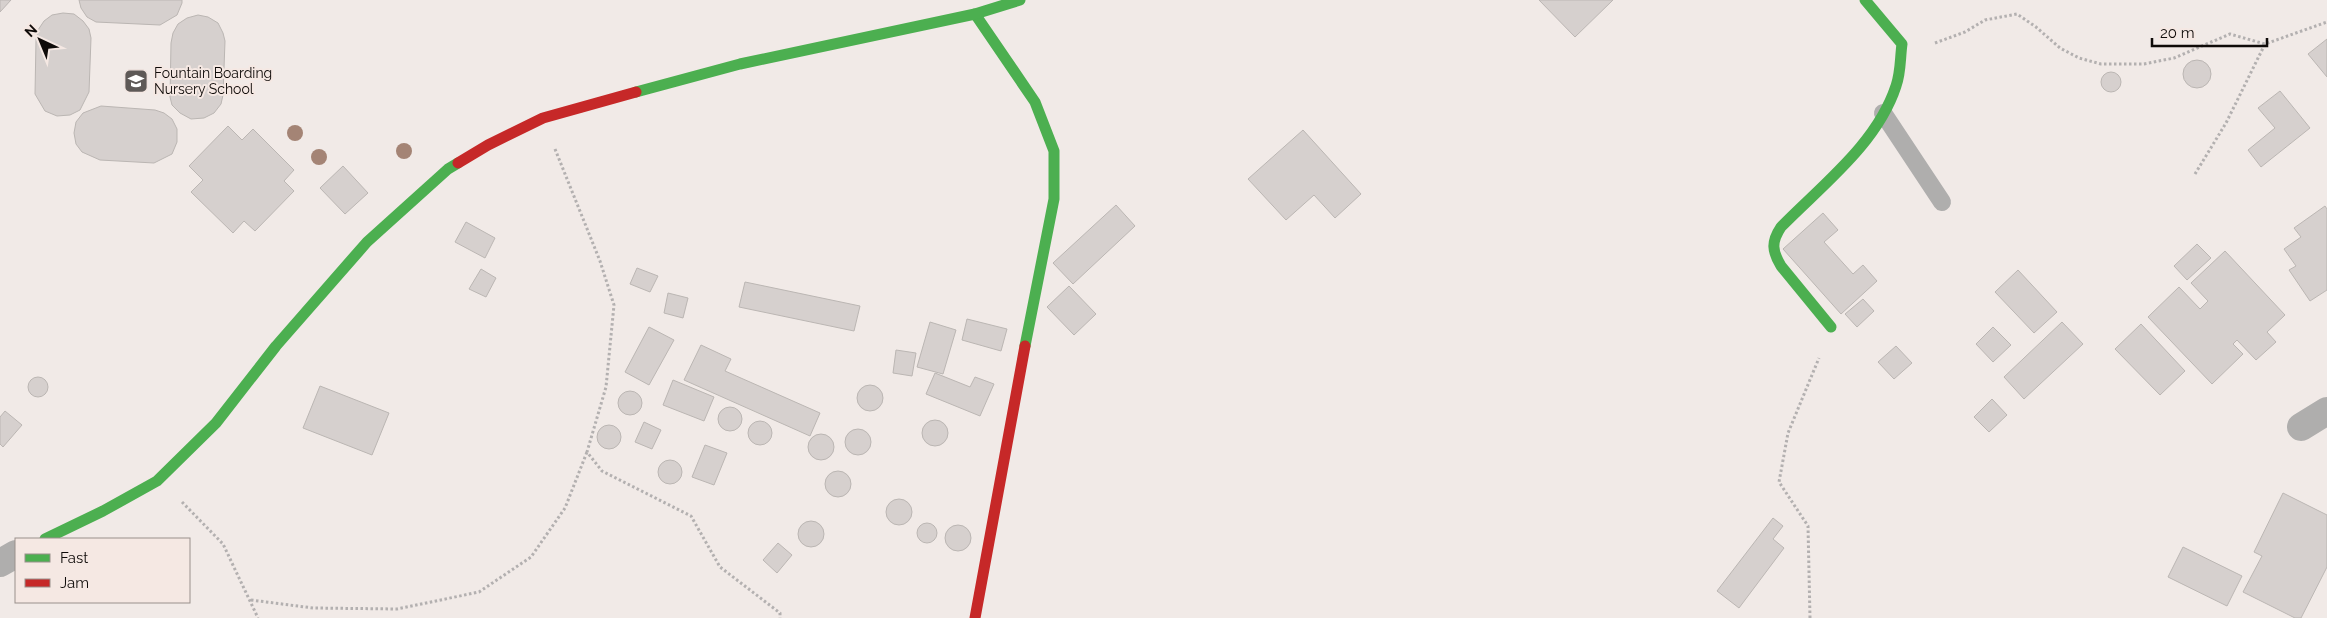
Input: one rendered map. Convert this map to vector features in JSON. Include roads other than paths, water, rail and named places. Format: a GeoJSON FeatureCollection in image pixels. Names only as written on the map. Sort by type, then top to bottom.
{"type":"FeatureCollection","features":[{"type":"Feature","properties":{"kind":"street"},"geometry":{"type":"LineString","coordinates":[[47,538],[103,512],[157,480],[216,423],[276,346],[367,242],[448,169],[488,144],[543,118],[740,64],[975,14],[1020,0]]}},
{"type":"Feature","properties":{"kind":"street"},"geometry":{"type":"LineString","coordinates":[[1831,327],[1780,266],[1772,250],[1775,236],[1789,219],[1847,162],[1883,113],[1896,85],[1902,44],[1865,0]]}},
{"type":"Feature","properties":{"kind":"street"},"geometry":{"type":"LineString","coordinates":[[975,14],[1036,102],[1054,151],[1054,199],[1016,388],[975,618]]}},
{"type":"Feature","properties":{"kind":"street"},"geometry":{"type":"LineString","coordinates":[[2301,426],[2327,411]]}},
{"type":"Feature","properties":{"kind":"street"},"geometry":{"type":"LineString","coordinates":[[0,563],[15,555]]}},
{"type":"Feature","properties":{"kind":"lane"},"geometry":{"type":"LineString","coordinates":[[1883,113],[1942,202]]}},
{"type":"Feature","properties":{"kind":"place","name":"Fountain Boarding Nursery School"},"geometry":{"type":"Point","coordinates":[136,81]}}]}
